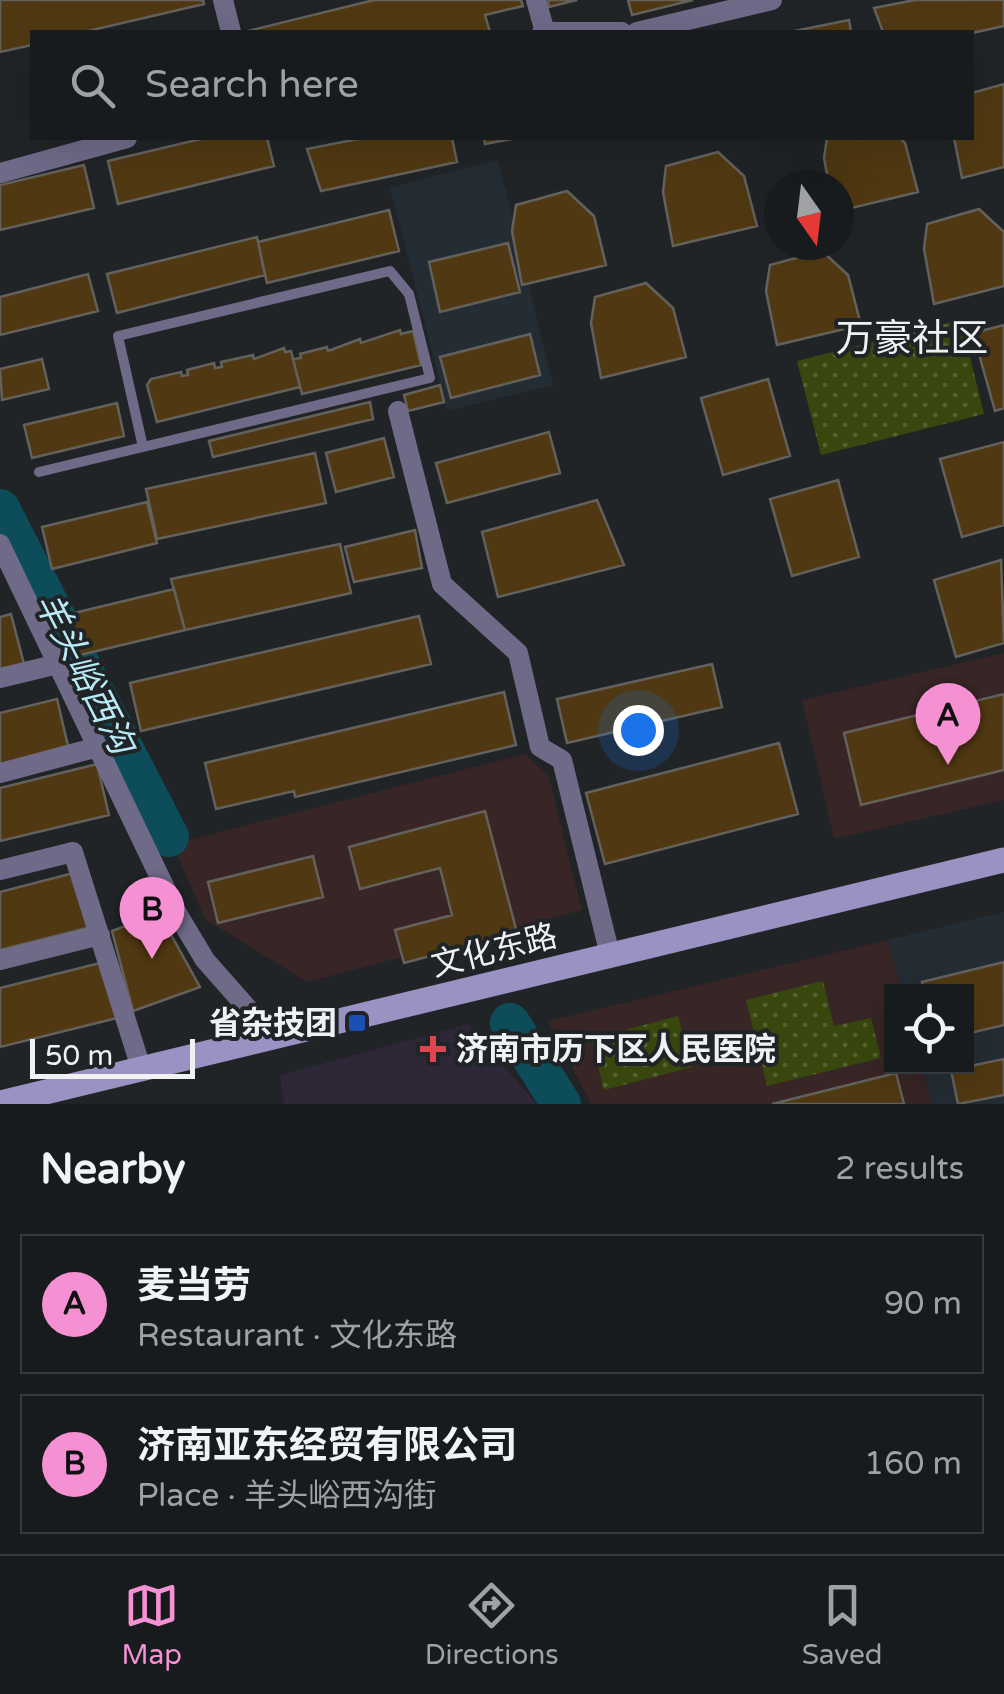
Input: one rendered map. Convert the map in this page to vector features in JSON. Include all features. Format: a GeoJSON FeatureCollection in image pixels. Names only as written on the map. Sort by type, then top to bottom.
{"type":"FeatureCollection","features":[{"type":"Feature","properties":{"kind":"main road","name":"文化东路"},"geometry":{"type":"LineString","coordinates":[[0,1102],[1004,860]]}},
{"type":"Feature","properties":{"kind":"street"},"geometry":{"type":"LineString","coordinates":[[223,0],[230,30]]}},
{"type":"Feature","properties":{"kind":"street"},"geometry":{"type":"LineString","coordinates":[[536,0],[544,30]]}},
{"type":"Feature","properties":{"kind":"street"},"geometry":{"type":"LineString","coordinates":[[645,30],[772,0]]}},
{"type":"Feature","properties":{"kind":"street"},"geometry":{"type":"LineString","coordinates":[[0,173],[120,140]]}},
{"type":"Feature","properties":{"kind":"street"},"geometry":{"type":"LineString","coordinates":[[398,412],[442,584],[518,652],[540,747],[562,760],[610,955]]}},
{"type":"Feature","properties":{"kind":"street"},"geometry":{"type":"LineString","coordinates":[[0,544],[8,577],[58,664],[178,915],[206,960],[273,1036]]}},
{"type":"Feature","properties":{"kind":"street"},"geometry":{"type":"LineString","coordinates":[[0,678],[58,664]]}},
{"type":"Feature","properties":{"kind":"street"},"geometry":{"type":"LineString","coordinates":[[0,773],[98,747]]}},
{"type":"Feature","properties":{"kind":"street"},"geometry":{"type":"LineString","coordinates":[[0,870],[74,852],[141,1068]]}},
{"type":"Feature","properties":{"kind":"street"},"geometry":{"type":"LineString","coordinates":[[0,960],[100,935]]}},
{"type":"Feature","properties":{"kind":"lane"},"geometry":{"type":"LineString","coordinates":[[39,472],[392,389],[430,378],[409,294],[390,271],[118,336],[143,447]]}},
{"type":"Feature","properties":{"kind":"lane"},"geometry":{"type":"LineString","coordinates":[[392,389],[398,412]]}},
{"type":"Feature","properties":{"kind":"shaded area"},"geometry":{"type":"Polygon","coordinates":[[[498,160],[553,385],[447,411],[390,187],[498,160]]]}},
{"type":"Feature","properties":{"kind":"shaded area"},"geometry":{"type":"Polygon","coordinates":[[[1004,653],[1004,800],[834,839],[802,700],[1004,653]]]}},
{"type":"Feature","properties":{"kind":"shaded area"},"geometry":{"type":"Polygon","coordinates":[[[525,754],[549,777],[582,910],[307,982],[205,919],[173,844],[525,754]]]}},
{"type":"Feature","properties":{"kind":"shaded area"},"geometry":{"type":"Polygon","coordinates":[[[1004,912],[1004,1104],[932,1104],[924,1074],[974,1074],[974,984],[900,984],[888,940],[1004,912]]]}},
{"type":"Feature","properties":{"kind":"shaded area"},"geometry":{"type":"Polygon","coordinates":[[[888,940],[900,984],[884,984],[884,1074],[924,1074],[932,1104],[591,1104],[548,1021],[888,940]]]}},
{"type":"Feature","properties":{"kind":"shaded area","name":"济南市历下区人民医院"},"geometry":{"type":"Polygon","coordinates":[[[469,1024],[536,1104],[284,1104],[280,1075],[469,1024]]]}},
{"type":"Feature","properties":{"kind":"green space"},"geometry":{"type":"Polygon","coordinates":[[[961,320],[984,414],[821,455],[797,361],[961,320]]]}},
{"type":"Feature","properties":{"kind":"green space"},"geometry":{"type":"Polygon","coordinates":[[[823,981],[834,1026],[871,1018],[881,1058],[767,1086],[746,1000],[823,981]]]}},
{"type":"Feature","properties":{"kind":"green space"},"geometry":{"type":"Polygon","coordinates":[[[678,1016],[692,1067],[604,1090],[591,1039],[678,1016]]]}},
{"type":"Feature","properties":{"kind":"building"},"geometry":{"type":"Polygon","coordinates":[[[0,0],[203,0],[204,4],[93,30],[30,30],[30,45],[0,52],[0,0]]]}},
{"type":"Feature","properties":{"kind":"building"},"geometry":{"type":"Polygon","coordinates":[[[374,0],[521,0],[523,6],[485,15],[489,30],[252,30],[374,0]]]}},
{"type":"Feature","properties":{"kind":"building"},"geometry":{"type":"Polygon","coordinates":[[[548,0],[577,0],[549,7],[548,0]]]}},
{"type":"Feature","properties":{"kind":"building"},"geometry":{"type":"Polygon","coordinates":[[[628,0],[693,0],[632,15],[628,0]]]}},
{"type":"Feature","properties":{"kind":"building"},"geometry":{"type":"Polygon","coordinates":[[[915,0],[1004,0],[1004,26],[974,33],[882,30],[874,8],[915,0]]]}},
{"type":"Feature","properties":{"kind":"building"},"geometry":{"type":"Polygon","coordinates":[[[849,20],[851,30],[800,30],[849,20]]]}},
{"type":"Feature","properties":{"kind":"building"},"geometry":{"type":"Polygon","coordinates":[[[1004,84],[1004,167],[962,178],[954,140],[974,140],[974,92],[1004,84]]]}},
{"type":"Feature","properties":{"kind":"building"},"geometry":{"type":"Polygon","coordinates":[[[197,140],[268,140],[274,166],[118,204],[108,161],[197,140]]]}},
{"type":"Feature","properties":{"kind":"building"},"geometry":{"type":"Polygon","coordinates":[[[353,140],[452,140],[457,162],[321,191],[307,149],[353,140]]]}},
{"type":"Feature","properties":{"kind":"building"},"geometry":{"type":"Polygon","coordinates":[[[827,140],[902,140],[918,192],[854,207],[854,170],[826,170],[827,140]]]}},
{"type":"Feature","properties":{"kind":"building"},"geometry":{"type":"Polygon","coordinates":[[[718,152],[744,176],[757,226],[673,246],[663,192],[666,166],[718,152]]]}},
{"type":"Feature","properties":{"kind":"building"},"geometry":{"type":"Polygon","coordinates":[[[84,165],[94,208],[0,230],[0,185],[84,165]]]}},
{"type":"Feature","properties":{"kind":"building"},"geometry":{"type":"Polygon","coordinates":[[[567,191],[594,216],[606,265],[522,285],[512,231],[516,205],[567,191]]]}},
{"type":"Feature","properties":{"kind":"building"},"geometry":{"type":"Polygon","coordinates":[[[979,209],[1004,232],[1004,286],[934,304],[924,249],[927,224],[979,209]]]}},
{"type":"Feature","properties":{"kind":"building"},"geometry":{"type":"Polygon","coordinates":[[[389,210],[399,251],[267,283],[258,242],[389,210]]]}},
{"type":"Feature","properties":{"kind":"building"},"geometry":{"type":"Polygon","coordinates":[[[257,237],[265,275],[117,313],[107,274],[257,237]]]}},
{"type":"Feature","properties":{"kind":"building"},"geometry":{"type":"Polygon","coordinates":[[[508,243],[520,292],[440,312],[429,262],[508,243]]]}},
{"type":"Feature","properties":{"kind":"building"},"geometry":{"type":"Polygon","coordinates":[[[789,260],[832,260],[848,275],[861,325],[777,345],[766,291],[770,265],[789,260]]]}},
{"type":"Feature","properties":{"kind":"building"},"geometry":{"type":"Polygon","coordinates":[[[88,274],[98,311],[0,335],[0,297],[88,274]]]}},
{"type":"Feature","properties":{"kind":"building"},"geometry":{"type":"Polygon","coordinates":[[[646,283],[673,308],[686,357],[601,378],[591,323],[595,297],[646,283]]]}},
{"type":"Feature","properties":{"kind":"building"},"geometry":{"type":"Polygon","coordinates":[[[1004,325],[1004,408],[995,411],[973,333],[1004,325]]]}},
{"type":"Feature","properties":{"kind":"building"},"geometry":{"type":"Polygon","coordinates":[[[400,330],[401,334],[413,331],[421,365],[302,394],[293,359],[301,358],[300,354],[327,347],[328,351],[400,330]]]}},
{"type":"Feature","properties":{"kind":"building"},"geometry":{"type":"Polygon","coordinates":[[[530,334],[540,375],[451,398],[440,357],[530,334]]]}},
{"type":"Feature","properties":{"kind":"building"},"geometry":{"type":"Polygon","coordinates":[[[284,348],[285,352],[291,351],[300,387],[157,422],[147,385],[151,379],[181,372],[182,376],[188,375],[187,370],[214,363],[215,368],[222,367],[221,362],[253,355],[254,359],[284,348]]]}},
{"type":"Feature","properties":{"kind":"building"},"geometry":{"type":"Polygon","coordinates":[[[42,359],[49,389],[2,400],[0,369],[42,359]]]}},
{"type":"Feature","properties":{"kind":"building"},"geometry":{"type":"Polygon","coordinates":[[[768,379],[790,456],[723,475],[701,398],[768,379]]]}},
{"type":"Feature","properties":{"kind":"building"},"geometry":{"type":"Polygon","coordinates":[[[440,385],[444,402],[408,411],[404,395],[440,385]]]}},
{"type":"Feature","properties":{"kind":"building"},"geometry":{"type":"Polygon","coordinates":[[[370,402],[373,419],[213,457],[209,441],[370,402]]]}},
{"type":"Feature","properties":{"kind":"building"},"geometry":{"type":"Polygon","coordinates":[[[117,403],[124,436],[32,458],[24,425],[117,403]]]}},
{"type":"Feature","properties":{"kind":"building"},"geometry":{"type":"Polygon","coordinates":[[[549,432],[560,473],[447,503],[436,463],[549,432]]]}},
{"type":"Feature","properties":{"kind":"building"},"geometry":{"type":"Polygon","coordinates":[[[384,438],[394,477],[336,492],[326,453],[384,438]]]}},
{"type":"Feature","properties":{"kind":"building"},"geometry":{"type":"Polygon","coordinates":[[[1004,442],[1004,525],[962,537],[940,459],[1004,442]]]}},
{"type":"Feature","properties":{"kind":"building"},"geometry":{"type":"Polygon","coordinates":[[[315,453],[326,503],[157,539],[146,489],[315,453]]]}},
{"type":"Feature","properties":{"kind":"building"},"geometry":{"type":"Polygon","coordinates":[[[838,480],[859,557],[792,576],[770,499],[838,480]]]}},
{"type":"Feature","properties":{"kind":"building"},"geometry":{"type":"Polygon","coordinates":[[[597,500],[624,565],[498,597],[482,532],[597,500]]]}},
{"type":"Feature","properties":{"kind":"building"},"geometry":{"type":"Polygon","coordinates":[[[147,502],[157,543],[52,569],[42,527],[147,502]]]}},
{"type":"Feature","properties":{"kind":"building"},"geometry":{"type":"Polygon","coordinates":[[[415,530],[422,568],[354,582],[345,547],[415,530]]]}},
{"type":"Feature","properties":{"kind":"building"},"geometry":{"type":"Polygon","coordinates":[[[340,544],[351,593],[185,630],[171,579],[340,544]]]}},
{"type":"Feature","properties":{"kind":"building"},"geometry":{"type":"Polygon","coordinates":[[[1001,560],[1004,643],[956,657],[934,580],[1001,560]]]}},
{"type":"Feature","properties":{"kind":"building"},"geometry":{"type":"Polygon","coordinates":[[[174,589],[185,630],[80,655],[70,614],[174,589]]]}},
{"type":"Feature","properties":{"kind":"building"},"geometry":{"type":"Polygon","coordinates":[[[11,614],[24,664],[0,670],[0,617],[11,614]]]}},
{"type":"Feature","properties":{"kind":"building"},"geometry":{"type":"Polygon","coordinates":[[[419,616],[431,664],[141,731],[130,683],[419,616]]]}},
{"type":"Feature","properties":{"kind":"building"},"geometry":{"type":"Polygon","coordinates":[[[712,664],[722,707],[567,743],[557,699],[712,664]]]}},
{"type":"Feature","properties":{"kind":"building"},"geometry":{"type":"Polygon","coordinates":[[[504,692],[516,745],[295,797],[294,791],[216,809],[205,763],[504,692]]]}},
{"type":"Feature","properties":{"kind":"building"},"geometry":{"type":"Polygon","coordinates":[[[1004,694],[1004,770],[861,805],[844,733],[1004,694]]]}},
{"type":"Feature","properties":{"kind":"building"},"geometry":{"type":"Polygon","coordinates":[[[57,699],[69,750],[0,766],[0,713],[57,699]]]}},
{"type":"Feature","properties":{"kind":"building"},"geometry":{"type":"Polygon","coordinates":[[[779,743],[798,814],[605,864],[586,793],[779,743]]]}},
{"type":"Feature","properties":{"kind":"building"},"geometry":{"type":"Polygon","coordinates":[[[97,764],[109,815],[0,841],[0,788],[97,764]]]}},
{"type":"Feature","properties":{"kind":"building"},"geometry":{"type":"Polygon","coordinates":[[[485,811],[517,933],[404,963],[395,930],[452,915],[440,868],[360,889],[349,847],[485,811]]]}},
{"type":"Feature","properties":{"kind":"building"},"geometry":{"type":"Polygon","coordinates":[[[313,856],[323,897],[218,923],[208,882],[313,856]]]}},
{"type":"Feature","properties":{"kind":"building"},"geometry":{"type":"Polygon","coordinates":[[[81,871],[95,926],[0,950],[0,892],[81,871]]]}},
{"type":"Feature","properties":{"kind":"building"},"geometry":{"type":"Polygon","coordinates":[[[159,913],[200,987],[133,1011],[112,931],[159,913]]]}},
{"type":"Feature","properties":{"kind":"building"},"geometry":{"type":"Polygon","coordinates":[[[108,961],[121,1017],[0,1047],[0,988],[108,961]]]}},
{"type":"Feature","properties":{"kind":"building"},"geometry":{"type":"Polygon","coordinates":[[[1004,962],[1004,1025],[974,1032],[974,984],[922,982],[1004,962]]]}},
{"type":"Feature","properties":{"kind":"building"},"geometry":{"type":"Polygon","coordinates":[[[1004,1059],[1004,1095],[958,1104],[952,1074],[974,1074],[974,1065],[1004,1059]]]}},
{"type":"Feature","properties":{"kind":"building"},"geometry":{"type":"Polygon","coordinates":[[[896,1074],[904,1104],[772,1104],[896,1074]]]}},
{"type":"Feature","properties":{"kind":"waterway","name":"羊头峪西沟"},"geometry":{"type":"LineString","coordinates":[[0,509],[169,837]]}},
{"type":"Feature","properties":{"kind":"waterway","name":"羊头峪西沟"},"geometry":{"type":"LineString","coordinates":[[510,1023],[561,1104]]}},
{"type":"Feature","properties":{"kind":"place","name":"麦当劳"},"geometry":{"type":"Point","coordinates":[948,765]}},
{"type":"Feature","properties":{"kind":"place","name":"济南亚东经贸有限公司"},"geometry":{"type":"Point","coordinates":[152,959]}},
{"type":"Feature","properties":{"kind":"place","name":"省杂技团"},"geometry":{"type":"Point","coordinates":[357,1023]}},
{"type":"Feature","properties":{"kind":"place","name":"济南市历下区人民医院"},"geometry":{"type":"Point","coordinates":[433,1049]}},
{"type":"Feature","properties":{"kind":"district","name":"万豪社区"},"geometry":{"type":"Point","coordinates":[912,338]}}]}
